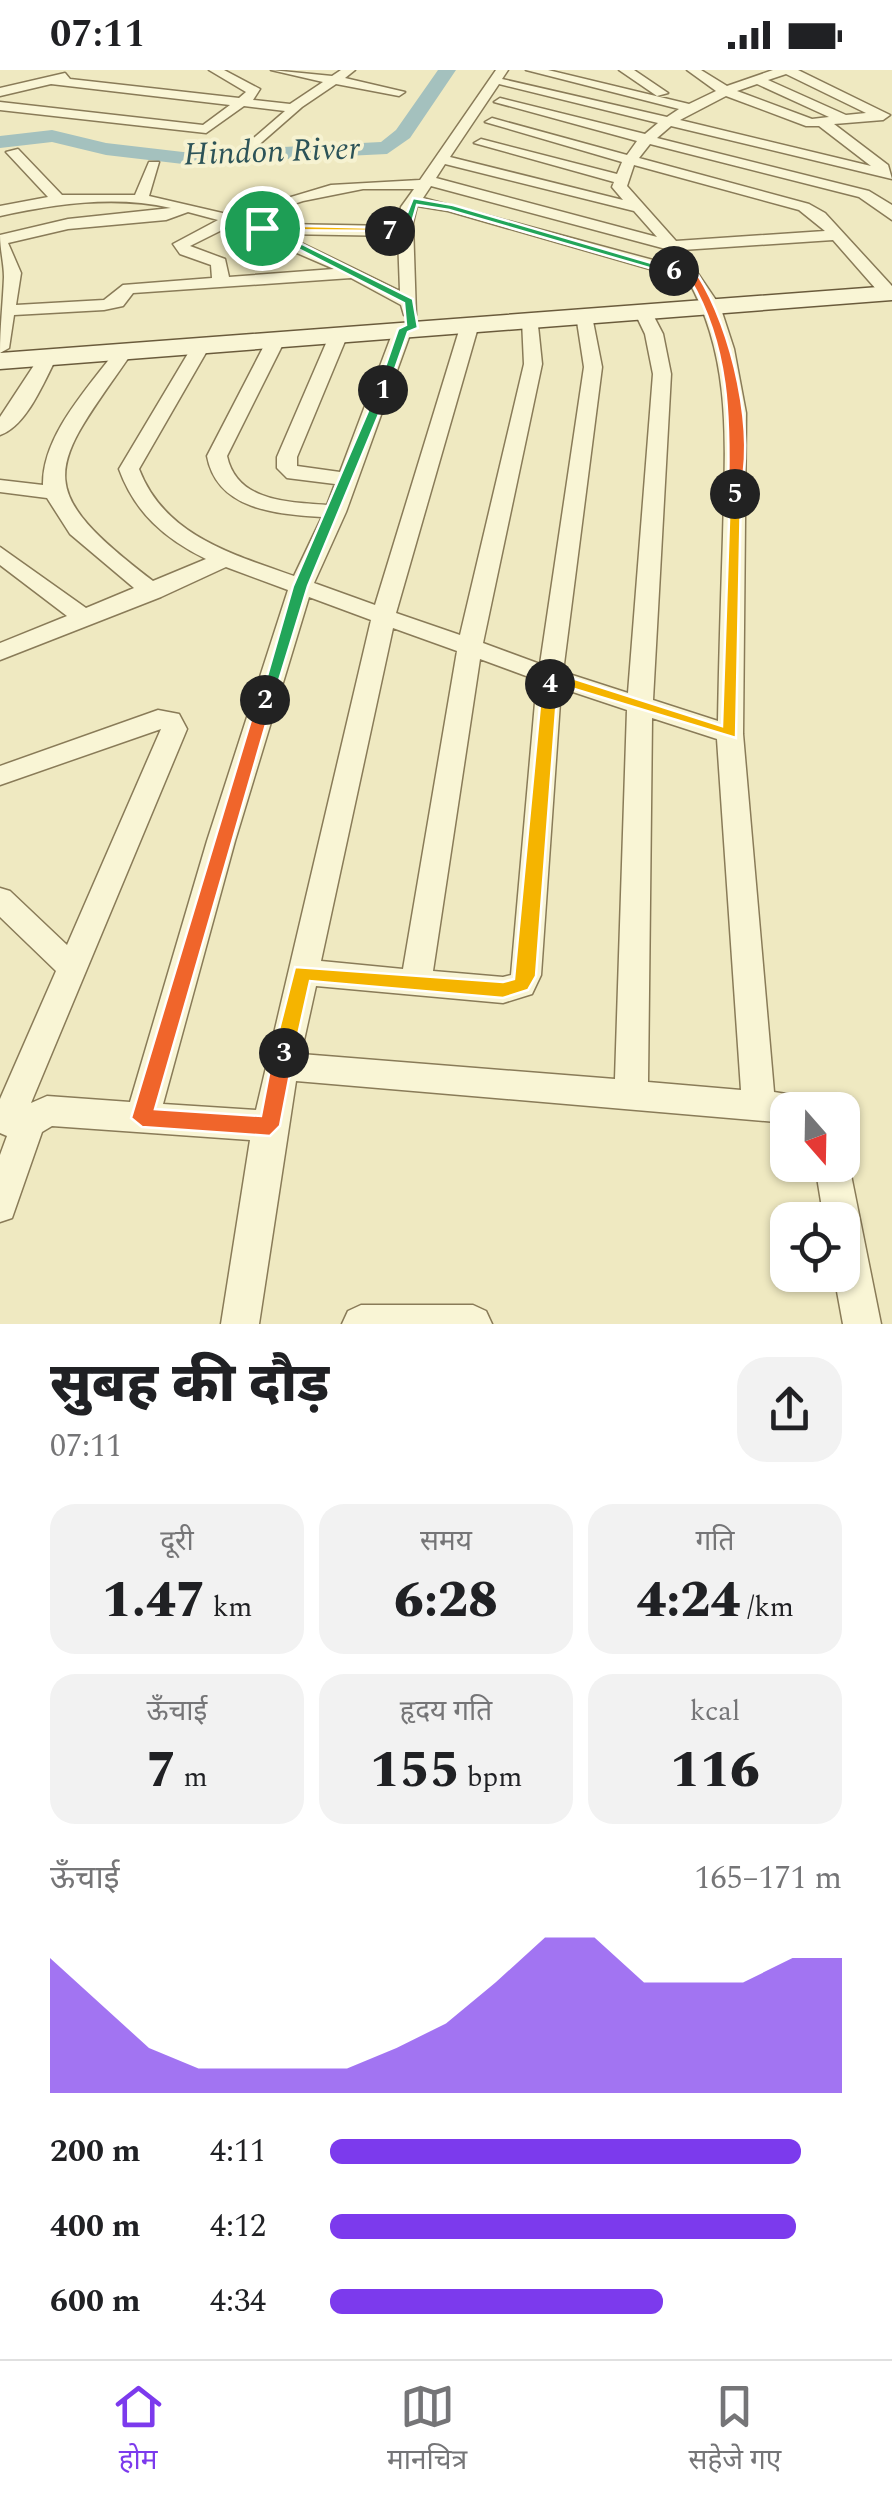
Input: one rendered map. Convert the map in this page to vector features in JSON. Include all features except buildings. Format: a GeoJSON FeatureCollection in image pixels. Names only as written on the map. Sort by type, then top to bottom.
{"type":"FeatureCollection","features":[{"type":"Feature","properties":{"kind":"street"},"geometry":{"type":"LineString","coordinates":[[0,92],[94,70]]}},
{"type":"Feature","properties":{"kind":"street"},"geometry":{"type":"LineString","coordinates":[[0,106],[206,130],[246,103],[254,90],[215,70]]}},
{"type":"Feature","properties":{"kind":"street"},"geometry":{"type":"LineString","coordinates":[[277,70],[398,92]]}},
{"type":"Feature","properties":{"kind":"street"},"geometry":{"type":"LineString","coordinates":[[254,145],[296,108],[349,70]]}},
{"type":"Feature","properties":{"kind":"street"},"geometry":{"type":"LineString","coordinates":[[532,70],[692,107]]}},
{"type":"Feature","properties":{"kind":"street"},"geometry":{"type":"LineString","coordinates":[[625,70],[656,91],[692,107]]}},
{"type":"Feature","properties":{"kind":"street"},"geometry":{"type":"LineString","coordinates":[[694,70],[725,91],[794,118],[887,118]]}},
{"type":"Feature","properties":{"kind":"street"},"geometry":{"type":"LineString","coordinates":[[758,1102],[730,734],[736,413],[725,349],[711,306],[671,246],[622,193],[620,179],[648,139],[692,107],[787,70],[887,118]]}},
{"type":"Feature","properties":{"kind":"street"},"geometry":{"type":"LineString","coordinates":[[142,1118],[221,840],[301,586],[335,512],[408,328],[405,231],[413,201],[503,76],[669,124],[890,172]]}},
{"type":"Feature","properties":{"kind":"street"},"geometry":{"type":"LineString","coordinates":[[757,79],[824,117],[890,172]]}},
{"type":"Feature","properties":{"kind":"street"},"geometry":{"type":"LineString","coordinates":[[49,80],[296,108]]}},
{"type":"Feature","properties":{"kind":"street"},"geometry":{"type":"LineString","coordinates":[[53,112],[96,86]]}},
{"type":"Feature","properties":{"kind":"street"},"geometry":{"type":"LineString","coordinates":[[104,118],[144,92]]}},
{"type":"Feature","properties":{"kind":"street"},"geometry":{"type":"LineString","coordinates":[[156,125],[197,97]]}},
{"type":"Feature","properties":{"kind":"street"},"geometry":{"type":"LineString","coordinates":[[824,117],[892,100]]}},
{"type":"Feature","properties":{"kind":"street"},"geometry":{"type":"LineString","coordinates":[[500,102],[864,194],[881,202],[892,215]]}},
{"type":"Feature","properties":{"kind":"street"},"geometry":{"type":"LineString","coordinates":[[492,122],[804,207],[838,236],[891,293]]}},
{"type":"Feature","properties":{"kind":"street"},"geometry":{"type":"LineString","coordinates":[[481,143],[620,179]]}},
{"type":"Feature","properties":{"kind":"street"},"geometry":{"type":"LineString","coordinates":[[13,152],[56,197]]}},
{"type":"Feature","properties":{"kind":"street"},"geometry":{"type":"LineString","coordinates":[[440,159],[635,207]]}},
{"type":"Feature","properties":{"kind":"street"},"geometry":{"type":"LineString","coordinates":[[142,197],[154,165]]}},
{"type":"Feature","properties":{"kind":"street"},"geometry":{"type":"LineString","coordinates":[[221,282],[220,262],[186,251],[181,244],[232,217],[373,182],[425,182],[671,246],[838,236]]}},
{"type":"Feature","properties":{"kind":"street"},"geometry":{"type":"LineString","coordinates":[[0,210],[17,200],[56,197],[142,197],[190,206],[262,228],[409,302]]}},
{"type":"Feature","properties":{"kind":"street"},"geometry":{"type":"LineString","coordinates":[[413,201],[450,207],[694,278]]}},
{"type":"Feature","properties":{"kind":"street"},"geometry":{"type":"LineString","coordinates":[[0,348],[12,262],[0,242],[68,224],[166,215],[190,206]]}},
{"type":"Feature","properties":{"kind":"street"},"geometry":{"type":"LineString","coordinates":[[262,228],[405,231]]}},
{"type":"Feature","properties":{"kind":"street"},"geometry":{"type":"LineString","coordinates":[[4,311],[104,306],[118,302],[128,288],[355,273]]}},
{"type":"Feature","properties":{"kind":"street"},"geometry":{"type":"LineString","coordinates":[[0,362],[891,293]]}},
{"type":"Feature","properties":{"kind":"street"},"geometry":{"type":"LineString","coordinates":[[632,1092],[640,706],[662,374],[654,334],[642,311]]}},
{"type":"Feature","properties":{"kind":"street"},"geometry":{"type":"LineString","coordinates":[[302,972],[503,990],[521,985],[526,976],[550,676],[593,366],[585,315]]}},
{"type":"Feature","properties":{"kind":"street"},"geometry":{"type":"LineString","coordinates":[[416,982],[470,646],[533,364],[531,320]]}},
{"type":"Feature","properties":{"kind":"street"},"geometry":{"type":"LineString","coordinates":[[240,1324],[281,1066],[384,615],[470,324]]}},
{"type":"Feature","properties":{"kind":"street"},"geometry":{"type":"LineString","coordinates":[[339,334],[287,457],[287,468],[294,474],[348,479]]}},
{"type":"Feature","properties":{"kind":"street"},"geometry":{"type":"LineString","coordinates":[[278,338],[217,456],[217,468],[224,480],[261,502],[335,512]]}},
{"type":"Feature","properties":{"kind":"street"},"geometry":{"type":"LineString","coordinates":[[202,344],[128,469],[136,492],[162,523],[225,559],[550,676],[730,734]]}},
{"type":"Feature","properties":{"kind":"street"},"geometry":{"type":"LineString","coordinates":[[125,350],[61,440],[51,470],[53,492],[76,530],[96,550],[153,592]]}},
{"type":"Feature","properties":{"kind":"street"},"geometry":{"type":"LineString","coordinates":[[0,429],[21,405],[48,357]]}},
{"type":"Feature","properties":{"kind":"street"},"geometry":{"type":"LineString","coordinates":[[0,486],[53,492]]}},
{"type":"Feature","properties":{"kind":"street"},"geometry":{"type":"LineString","coordinates":[[0,554],[86,619]]}},
{"type":"Feature","properties":{"kind":"street"},"geometry":{"type":"LineString","coordinates":[[0,652],[225,559]]}},
{"type":"Feature","properties":{"kind":"street"},"geometry":{"type":"LineString","coordinates":[[0,776],[158,718],[170,720],[174,729],[12,1122],[0,1206]]}},
{"type":"Feature","properties":{"kind":"street"},"geometry":{"type":"LineString","coordinates":[[0,900],[74,970]]}},
{"type":"Feature","properties":{"kind":"street"},"geometry":{"type":"LineString","coordinates":[[281,1066],[770,1104]]}},
{"type":"Feature","properties":{"kind":"street"},"geometry":{"type":"LineString","coordinates":[[12,1122],[47,1111],[270,1126]]}},
{"type":"Feature","properties":{"kind":"street"},"geometry":{"type":"LineString","coordinates":[[856,1292],[862,1324]]}},
{"type":"Feature","properties":{"kind":"street"},"geometry":{"type":"LineString","coordinates":[[361,1324],[473,1324]]}},
{"type":"Feature","properties":{"kind":"waterway","name":"Hindon River"},"geometry":{"type":"LineString","coordinates":[[0,142],[52,136],[106,149],[183,158],[387,148],[403,134],[447,70]]}},
{"type":"Feature","properties":{"kind":"route"},"geometry":{"type":"LineString","coordinates":[[413,201],[450,207],[694,278],[711,306],[725,349],[736,413],[730,734],[550,676],[526,976],[521,985],[503,990],[302,972],[270,1126],[142,1118],[221,840],[301,586],[331,522],[403,329],[412,328],[409,302],[262,228],[405,231],[413,201]]}}]}
